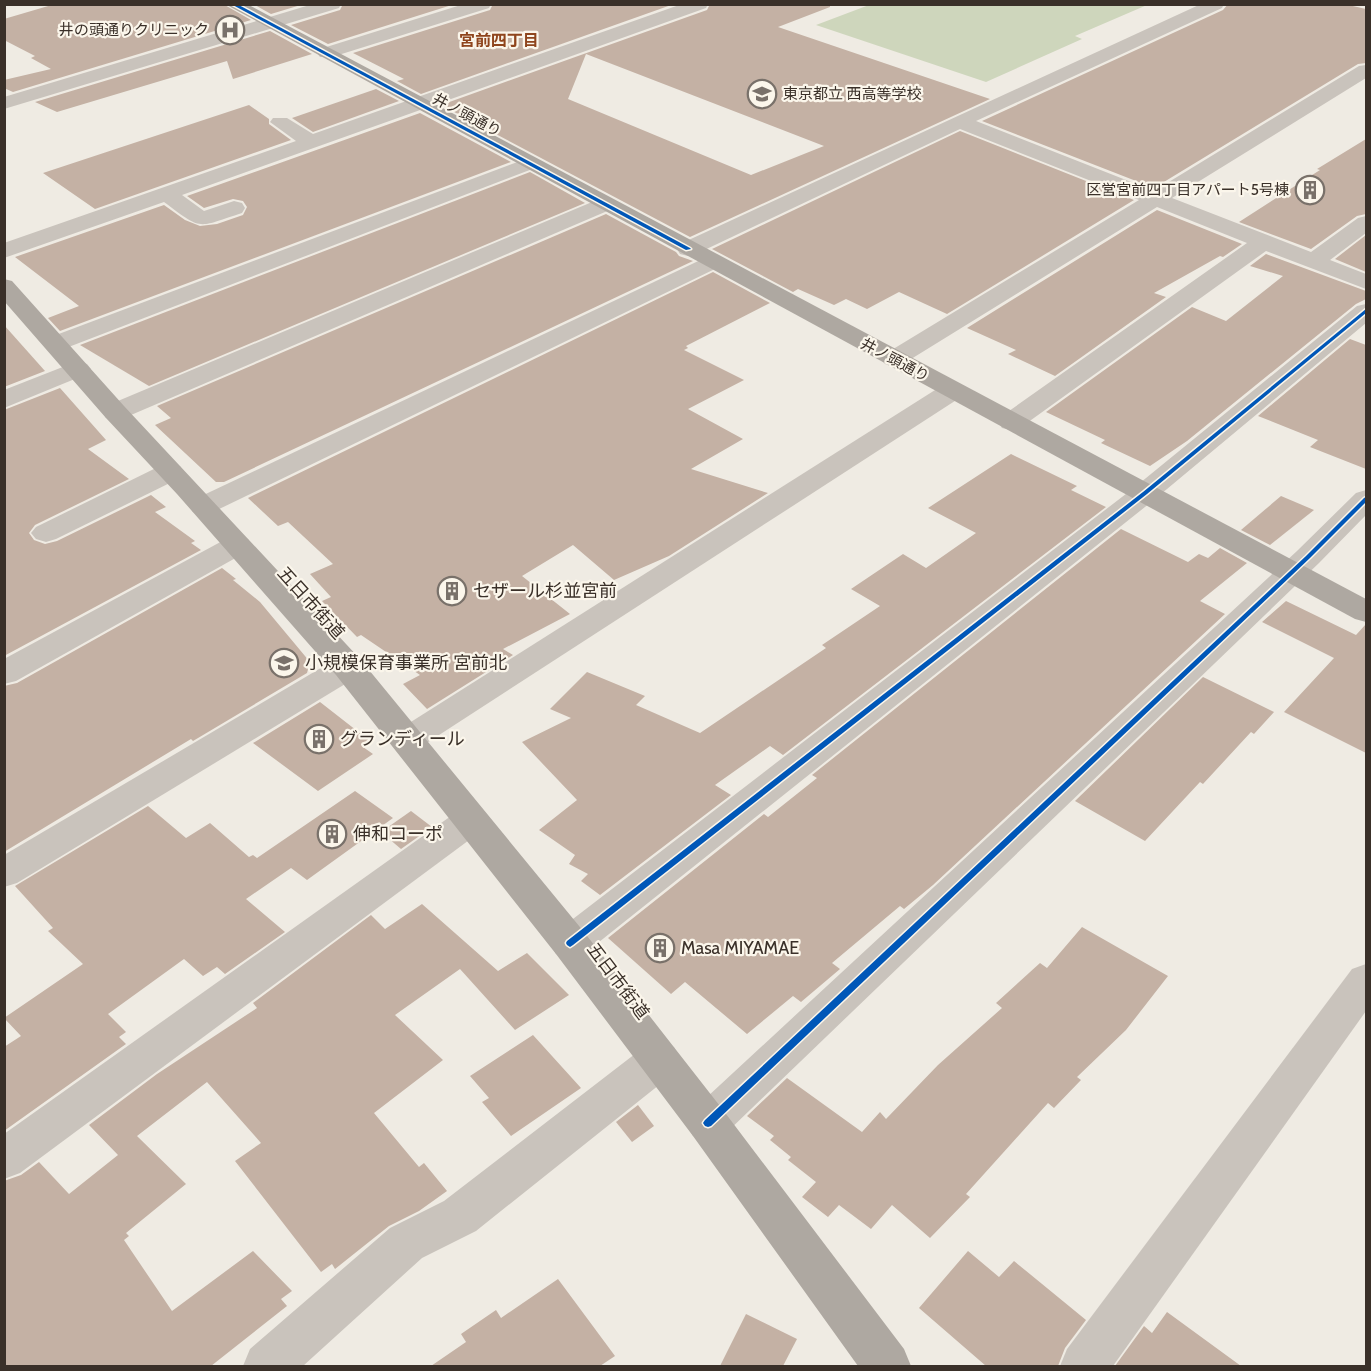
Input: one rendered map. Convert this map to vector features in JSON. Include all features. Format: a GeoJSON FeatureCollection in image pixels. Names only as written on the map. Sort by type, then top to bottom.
{"type":"FeatureCollection","features":[{"type":"Feature","properties":{"kind":"main road","name":"井ノ頭通り"},"geometry":{"type":"LineString","coordinates":[[233,4],[1366,612]]}},
{"type":"Feature","properties":{"kind":"main road","name":"五日市街道"},"geometry":{"type":"LineString","coordinates":[[4,286],[115,412],[348,667],[570,943],[708,1123],[887,1366]]}},
{"type":"Feature","properties":{"kind":"street"},"geometry":{"type":"LineString","coordinates":[[4,103],[333,4]]}},
{"type":"Feature","properties":{"kind":"street"},"geometry":{"type":"LineString","coordinates":[[326,53],[483,4]]}},
{"type":"Feature","properties":{"kind":"street"},"geometry":{"type":"LineString","coordinates":[[4,251],[700,4]]}},
{"type":"Feature","properties":{"kind":"street"},"geometry":{"type":"LineString","coordinates":[[203,506],[960,122],[1216,4]]}},
{"type":"Feature","properties":{"kind":"street"},"geometry":{"type":"LineString","coordinates":[[894,359],[1366,70]]}},
{"type":"Feature","properties":{"kind":"street"},"geometry":{"type":"LineString","coordinates":[[280,122],[313,143]]}},
{"type":"Feature","properties":{"kind":"street"},"geometry":{"type":"LineString","coordinates":[[960,122],[1366,282]]}},
{"type":"Feature","properties":{"kind":"street"},"geometry":{"type":"LineString","coordinates":[[57,344],[528,164]]}},
{"type":"Feature","properties":{"kind":"street"},"geometry":{"type":"LineString","coordinates":[[167,194],[201,219],[234,208]]}},
{"type":"Feature","properties":{"kind":"street"},"geometry":{"type":"LineString","coordinates":[[115,412],[604,204]]}},
{"type":"Feature","properties":{"kind":"street"},"geometry":{"type":"LineString","coordinates":[[1314,261],[1366,223]]}},
{"type":"Feature","properties":{"kind":"street"},"geometry":{"type":"LineString","coordinates":[[1011,422],[1264,242]]}},
{"type":"Feature","properties":{"kind":"street"},"geometry":{"type":"LineString","coordinates":[[570,943],[1145,493],[1366,311]]}},
{"type":"Feature","properties":{"kind":"street"},"geometry":{"type":"LineString","coordinates":[[4,400],[78,369]]}},
{"type":"Feature","properties":{"kind":"street"},"geometry":{"type":"LineString","coordinates":[[407,740],[952,391]]}},
{"type":"Feature","properties":{"kind":"street"},"geometry":{"type":"LineString","coordinates":[[46,533],[170,472]]}},
{"type":"Feature","properties":{"kind":"street"},"geometry":{"type":"LineString","coordinates":[[708,1123],[1292,572],[1366,499]]}},
{"type":"Feature","properties":{"kind":"street"},"geometry":{"type":"LineString","coordinates":[[4,674],[237,545]]}},
{"type":"Feature","properties":{"kind":"street"},"geometry":{"type":"LineString","coordinates":[[4,873],[348,667]]}},
{"type":"Feature","properties":{"kind":"street"},"geometry":{"type":"LineString","coordinates":[[4,1159],[471,820]]}},
{"type":"Feature","properties":{"kind":"street"},"geometry":{"type":"LineString","coordinates":[[1084,1366],[1366,980]]}},
{"type":"Feature","properties":{"kind":"street"},"geometry":{"type":"LineString","coordinates":[[267,1366],[406,1244],[460,1216],[660,1060]]}},
{"type":"Feature","properties":{"kind":"green space"},"geometry":{"type":"Polygon","coordinates":[[[869,5],[1147,5],[1075,36],[1082,39],[986,82],[816,25],[869,5]]]}},
{"type":"Feature","properties":{"kind":"building"},"geometry":{"type":"Polygon","coordinates":[[[55,4],[223,4],[251,20],[13,92],[4,88],[4,80],[51,69],[31,58],[35,56],[4,40],[4,19],[55,4]]]}},
{"type":"Feature","properties":{"kind":"building"},"geometry":{"type":"Polygon","coordinates":[[[253,4],[304,4],[271,14],[253,4]]]}},
{"type":"Feature","properties":{"kind":"building"},"geometry":{"type":"Polygon","coordinates":[[[343,4],[455,4],[328,44],[291,25],[340,10],[343,4]]]}},
{"type":"Feature","properties":{"kind":"building"},"geometry":{"type":"Polygon","coordinates":[[[493,4],[674,4],[421,94],[397,81],[404,79],[353,53],[490,10],[493,4]]]}},
{"type":"Feature","properties":{"kind":"building"},"geometry":{"type":"Polygon","coordinates":[[[710,4],[830,4],[830,7],[778,27],[990,99],[690,237],[441,105],[707,10],[710,4]],[[586,54],[568,99],[751,175],[824,146],[586,54]]]}},
{"type":"Feature","properties":{"kind":"building"},"geometry":{"type":"Polygon","coordinates":[[[1228,4],[1344,4],[1366,9],[1366,63],[1358,64],[1154,188],[982,121],[1223,10],[1228,4]]]}},
{"type":"Feature","properties":{"kind":"building"},"geometry":{"type":"Polygon","coordinates":[[[270,31],[312,54],[233,79],[227,61],[57,112],[35,102],[270,31]]]}},
{"type":"Feature","properties":{"kind":"building"},"geometry":{"type":"Polygon","coordinates":[[[376,89],[399,101],[313,132],[292,118],[376,89]]]}},
{"type":"Feature","properties":{"kind":"building"},"geometry":{"type":"Polygon","coordinates":[[[249,105],[269,119],[269,124],[291,140],[95,209],[43,173],[249,105]]]}},
{"type":"Feature","properties":{"kind":"building"},"geometry":{"type":"Polygon","coordinates":[[[420,113],[511,162],[60,331],[48,318],[79,306],[15,257],[164,205],[185,220],[200,226],[217,224],[243,215],[247,207],[243,201],[233,199],[204,208],[187,196],[420,113]]]}},
{"type":"Feature","properties":{"kind":"building"},"geometry":{"type":"Polygon","coordinates":[[[960,131],[1134,200],[947,314],[899,292],[867,309],[846,299],[834,305],[798,289],[793,292],[712,249],[960,131]]]}},
{"type":"Feature","properties":{"kind":"building"},"geometry":{"type":"Polygon","coordinates":[[[1366,139],[1366,214],[1357,216],[1311,249],[1239,222],[1320,170],[1317,169],[1366,139]]]}},
{"type":"Feature","properties":{"kind":"building"},"geometry":{"type":"Polygon","coordinates":[[[530,172],[585,203],[149,386],[80,345],[530,172]]]}},
{"type":"Feature","properties":{"kind":"building"},"geometry":{"type":"Polygon","coordinates":[[[1157,210],[1242,244],[1223,257],[1220,256],[1154,293],[1166,297],[1055,376],[1008,354],[1016,350],[967,328],[1157,210]]]}},
{"type":"Feature","properties":{"kind":"building"},"geometry":{"type":"Polygon","coordinates":[[[606,214],[676,252],[679,256],[693,261],[224,482],[216,482],[155,425],[171,418],[157,406],[606,214]]]}},
{"type":"Feature","properties":{"kind":"building"},"geometry":{"type":"Polygon","coordinates":[[[1366,235],[1366,272],[1335,259],[1366,235]]]}},
{"type":"Feature","properties":{"kind":"building"},"geometry":{"type":"Polygon","coordinates":[[[1266,254],[1366,291],[1366,299],[1356,304],[1187,441],[1150,466],[1101,443],[1105,440],[1046,412],[1192,307],[1226,321],[1283,276],[1250,266],[1266,254]]]}},
{"type":"Feature","properties":{"kind":"building"},"geometry":{"type":"Polygon","coordinates":[[[713,272],[770,303],[686,346],[688,348],[684,350],[744,380],[688,409],[743,439],[691,469],[768,493],[669,556],[614,580],[573,545],[522,576],[570,614],[503,649],[513,655],[427,709],[403,684],[420,675],[361,635],[357,637],[322,601],[331,597],[310,574],[333,564],[288,522],[278,526],[248,498],[713,272]]]}},
{"type":"Feature","properties":{"kind":"building"},"geometry":{"type":"Polygon","coordinates":[[[4,325],[45,371],[4,387],[4,325]]]}},
{"type":"Feature","properties":{"kind":"building"},"geometry":{"type":"Polygon","coordinates":[[[1350,339],[1366,345],[1366,469],[1310,447],[1318,440],[1258,416],[1350,339]]]}},
{"type":"Feature","properties":{"kind":"building"},"geometry":{"type":"Polygon","coordinates":[[[60,388],[106,440],[88,449],[129,479],[35,525],[29,533],[34,540],[45,544],[57,541],[151,495],[166,507],[155,512],[195,541],[191,543],[201,550],[4,656],[4,410],[60,388]]]}},
{"type":"Feature","properties":{"kind":"building"},"geometry":{"type":"Polygon","coordinates":[[[1011,454],[1077,486],[1071,490],[1106,507],[783,755],[770,746],[715,785],[731,795],[600,895],[581,881],[588,874],[569,864],[575,855],[539,830],[577,800],[522,742],[571,718],[550,709],[587,672],[645,696],[636,705],[700,733],[826,648],[822,645],[880,606],[851,589],[903,554],[926,568],[976,533],[928,508],[1011,454]]]}},
{"type":"Feature","properties":{"kind":"building"},"geometry":{"type":"Polygon","coordinates":[[[1281,496],[1314,510],[1270,545],[1241,530],[1281,496]]]}},
{"type":"Feature","properties":{"kind":"building"},"geometry":{"type":"Polygon","coordinates":[[[1121,529],[1188,562],[1199,554],[1208,558],[1220,548],[1247,563],[1200,601],[1225,614],[933,885],[904,909],[900,906],[832,963],[840,969],[801,1002],[793,996],[747,1034],[685,982],[671,994],[608,938],[764,814],[768,817],[817,778],[812,775],[1121,529]]]}},
{"type":"Feature","properties":{"kind":"building"},"geometry":{"type":"Polygon","coordinates":[[[222,568],[260,602],[310,662],[307,673],[193,741],[191,739],[4,852],[4,686],[17,683],[222,568]]]}},
{"type":"Feature","properties":{"kind":"building"},"geometry":{"type":"Polygon","coordinates":[[[1286,601],[1356,635],[1366,624],[1366,753],[1284,712],[1334,658],[1262,622],[1286,601]]]}},
{"type":"Feature","properties":{"kind":"building"},"geometry":{"type":"Polygon","coordinates":[[[1203,677],[1274,712],[1254,734],[1251,732],[1203,784],[1200,782],[1145,841],[1075,801],[1203,677]]]}},
{"type":"Feature","properties":{"kind":"building","name":"グランディール"},"geometry":{"type":"Polygon","coordinates":[[[320,702],[370,741],[363,747],[373,754],[318,791],[253,743],[320,702]]]}},
{"type":"Feature","properties":{"kind":"building"},"geometry":{"type":"Polygon","coordinates":[[[355,791],[393,818],[307,880],[291,868],[246,899],[285,932],[225,974],[217,967],[203,976],[184,959],[108,1014],[126,1032],[119,1037],[126,1044],[4,1131],[4,1047],[21,1036],[4,1018],[83,964],[48,931],[53,928],[15,886],[148,806],[186,838],[210,823],[249,857],[253,855],[257,858],[355,791]]]}},
{"type":"Feature","properties":{"kind":"building"},"geometry":{"type":"Polygon","coordinates":[[[411,811],[432,827],[401,849],[381,832],[411,811]]]}},
{"type":"Feature","properties":{"kind":"building"},"geometry":{"type":"Polygon","coordinates":[[[422,904],[498,971],[527,953],[569,995],[515,1030],[460,969],[395,1015],[443,1060],[374,1113],[419,1167],[424,1163],[447,1191],[419,1211],[389,1226],[335,1269],[332,1264],[321,1272],[235,1161],[261,1143],[207,1082],[137,1136],[186,1184],[126,1233],[129,1236],[124,1240],[172,1311],[253,1251],[292,1291],[281,1299],[287,1306],[211,1366],[4,1366],[4,1181],[21,1175],[39,1162],[69,1194],[118,1155],[89,1125],[157,1074],[257,1008],[253,1003],[371,915],[385,929],[422,904]]]}},
{"type":"Feature","properties":{"kind":"building"},"geometry":{"type":"Polygon","coordinates":[[[1082,927],[1168,976],[1126,1030],[1077,1077],[1081,1080],[1054,1108],[1048,1103],[966,1194],[970,1197],[930,1238],[892,1205],[871,1229],[839,1205],[828,1217],[802,1197],[816,1182],[788,1160],[791,1157],[770,1140],[774,1136],[747,1116],[787,1078],[862,1132],[880,1112],[886,1119],[938,1065],[1002,1008],[996,1003],[1040,963],[1047,968],[1082,927]]]}},
{"type":"Feature","properties":{"kind":"building"},"geometry":{"type":"Polygon","coordinates":[[[533,1035],[581,1088],[511,1136],[482,1102],[489,1098],[470,1076],[533,1035]]]}},
{"type":"Feature","properties":{"kind":"building"},"geometry":{"type":"Polygon","coordinates":[[[638,1105],[654,1126],[632,1142],[616,1122],[638,1105]]]}},
{"type":"Feature","properties":{"kind":"building"},"geometry":{"type":"Polygon","coordinates":[[[968,1251],[999,1277],[1014,1261],[1086,1320],[1065,1348],[1058,1366],[986,1366],[919,1308],[968,1251]]]}},
{"type":"Feature","properties":{"kind":"building"},"geometry":{"type":"Polygon","coordinates":[[[558,1279],[615,1356],[600,1366],[431,1366],[466,1342],[461,1334],[496,1310],[501,1318],[558,1279]]]}},
{"type":"Feature","properties":{"kind":"building"},"geometry":{"type":"Polygon","coordinates":[[[1167,1312],[1241,1366],[1115,1366],[1144,1326],[1152,1333],[1167,1312]]]}},
{"type":"Feature","properties":{"kind":"building"},"geometry":{"type":"Polygon","coordinates":[[[746,1314],[797,1339],[783,1366],[720,1366],[746,1314]]]}},
{"type":"Feature","properties":{"kind":"cycle path"},"geometry":{"type":"LineString","coordinates":[[233,4],[688,249]]}},
{"type":"Feature","properties":{"kind":"cycle path"},"geometry":{"type":"LineString","coordinates":[[570,943],[1145,493],[1366,311]]}},
{"type":"Feature","properties":{"kind":"cycle path"},"geometry":{"type":"LineString","coordinates":[[708,1123],[1308,557],[1366,499]]}},
{"type":"Feature","properties":{"kind":"place","name":"井の頭通りクリニック"},"geometry":{"type":"Point","coordinates":[230,30]}},
{"type":"Feature","properties":{"kind":"place","name":"東京都立 西高等学校"},"geometry":{"type":"Point","coordinates":[762,94]}},
{"type":"Feature","properties":{"kind":"place","name":"区営宮前四丁目アパート5号棟"},"geometry":{"type":"Point","coordinates":[1310,190]}},
{"type":"Feature","properties":{"kind":"place","name":"セザール杉並宮前"},"geometry":{"type":"Point","coordinates":[452,591]}},
{"type":"Feature","properties":{"kind":"place","name":"小規模保育事業所 宮前北"},"geometry":{"type":"Point","coordinates":[284,663]}},
{"type":"Feature","properties":{"kind":"place","name":"グランディール"},"geometry":{"type":"Point","coordinates":[319,739]}},
{"type":"Feature","properties":{"kind":"place","name":"伸和コーポ"},"geometry":{"type":"Point","coordinates":[332,834]}},
{"type":"Feature","properties":{"kind":"place","name":"Masa MIYAMAE"},"geometry":{"type":"Point","coordinates":[660,948]}},
{"type":"Feature","properties":{"kind":"district","name":"宮前四丁目"},"geometry":{"type":"Point","coordinates":[499,40]}}]}
